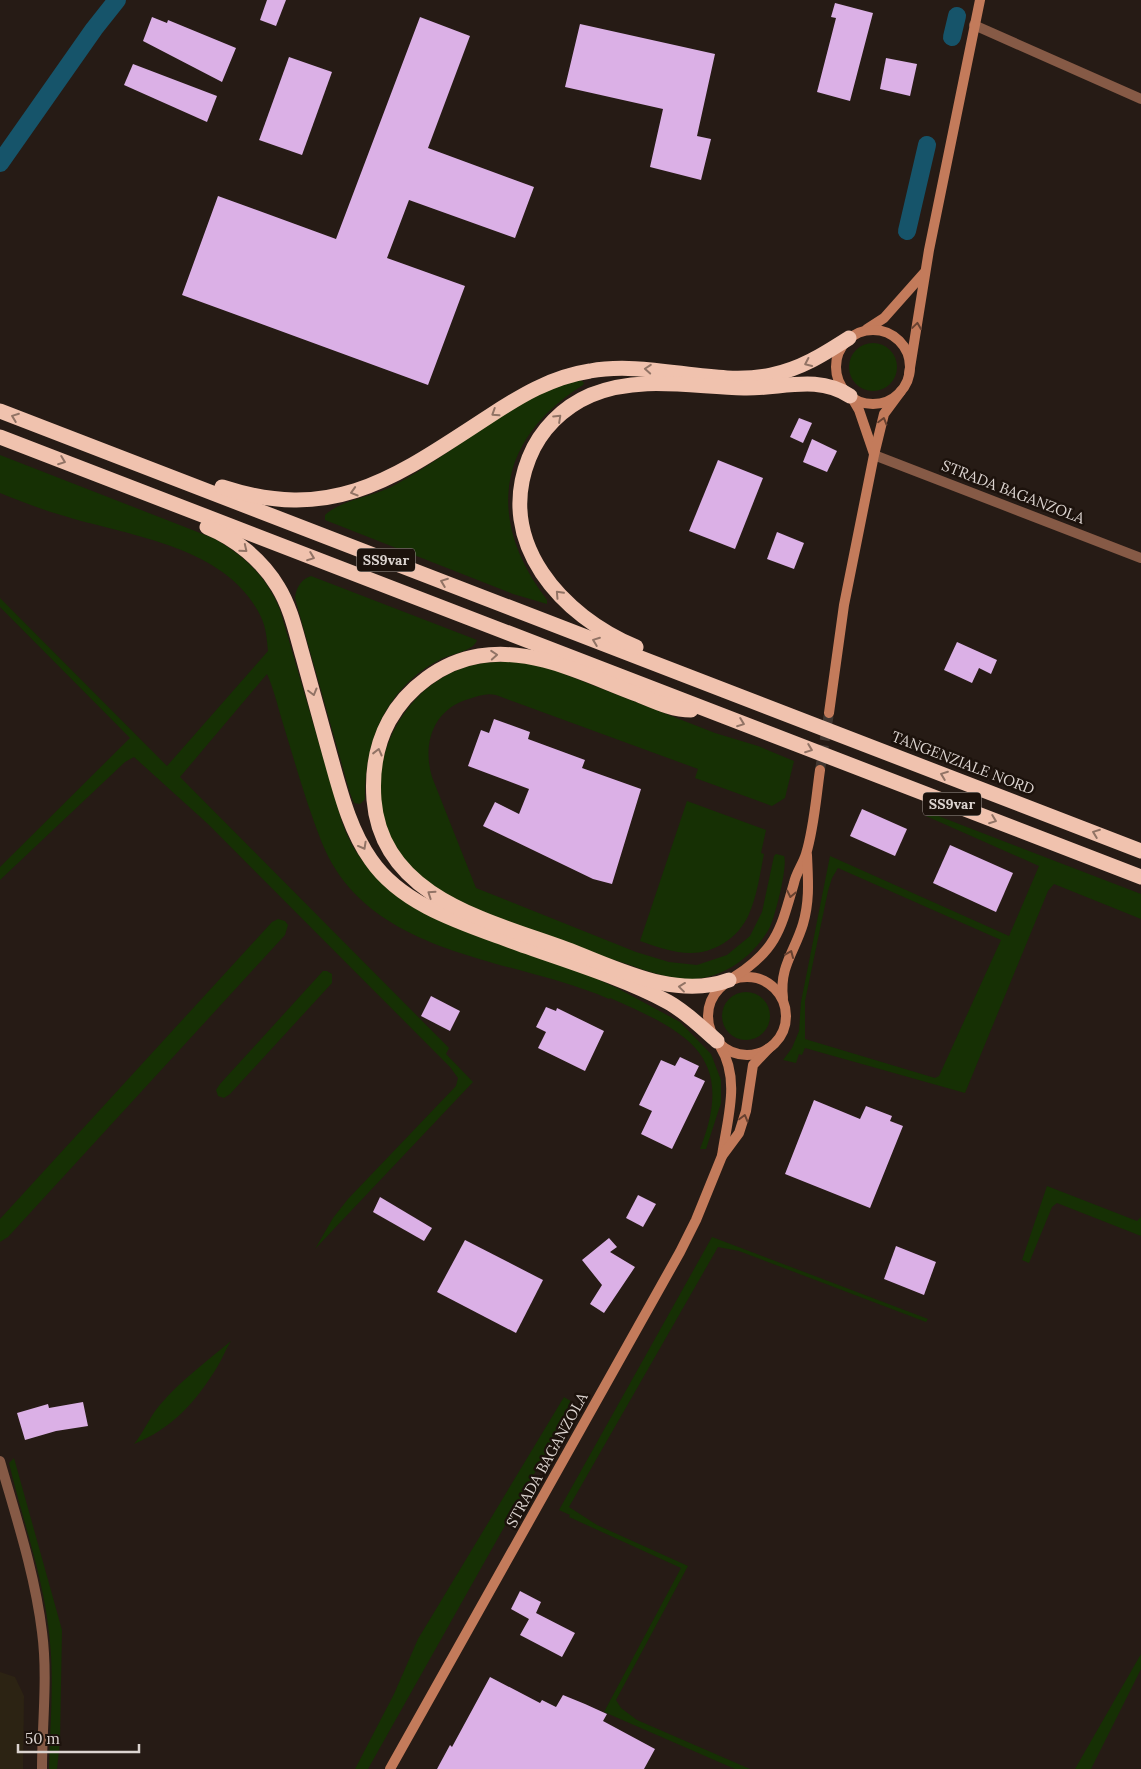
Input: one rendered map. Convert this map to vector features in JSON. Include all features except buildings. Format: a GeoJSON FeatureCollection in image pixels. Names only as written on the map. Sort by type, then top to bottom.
{"type":"FeatureCollection","features":[{"type":"Feature","properties":{"kind":"highway"},"geometry":{"type":"LineString","coordinates":[[36,425],[114,447],[240,493],[270,499],[315,500],[344,495],[387,480],[425,458],[520,396],[563,377],[592,370],[625,368],[746,378],[762,377],[807,364],[854,335]]}},
{"type":"Feature","properties":{"kind":"highway"},"geometry":{"type":"LineString","coordinates":[[752,701],[709,674],[634,646],[606,632],[578,612],[556,592],[533,558],[524,533],[520,498],[527,464],[538,439],[556,418],[577,402],[616,387],[657,384],[756,388],[807,382],[830,386],[850,396]]}},
{"type":"Feature","properties":{"kind":"highway","name":"SS9var"},"geometry":{"type":"LineString","coordinates":[[0,411],[752,701]]}},
{"type":"Feature","properties":{"kind":"highway","name":"SS9var"},"geometry":{"type":"LineString","coordinates":[[0,437],[1141,877]]}},
{"type":"Feature","properties":{"kind":"highway"},"geometry":{"type":"LineString","coordinates":[[124,485],[151,506],[214,530],[232,540],[259,562],[278,586],[293,621],[350,819],[371,860],[389,880],[414,898],[449,917],[607,976],[663,1000],[689,1016],[717,1041]]}},
{"type":"Feature","properties":{"kind":"highway"},"geometry":{"type":"LineString","coordinates":[[716,714],[666,706],[538,658],[512,654],[477,656],[451,664],[434,673],[411,692],[398,707],[386,728],[378,750],[373,794],[380,829],[393,855],[418,884],[449,904],[618,969],[664,984],[691,988],[712,986],[729,980]]}},
{"type":"Feature","properties":{"kind":"highway","name":"TANGENZIALE NORD"},"geometry":{"type":"LineString","coordinates":[[752,701],[1141,851]]}},
{"type":"Feature","properties":{"kind":"main road"},"geometry":{"type":"LineString","coordinates":[[828,712],[844,605],[874,455],[884,414],[910,374],[925,272],[980,0]]}},
{"type":"Feature","properties":{"kind":"main road"},"geometry":{"type":"LineString","coordinates":[[874,455],[859,410],[839,382],[836,370],[838,352],[854,335],[884,318],[925,272]]}},
{"type":"Feature","properties":{"kind":"main road"},"geometry":{"type":"LineString","coordinates":[[854,335],[878,330],[889,333],[899,340],[908,355],[910,374]]}},
{"type":"Feature","properties":{"kind":"main road"},"geometry":{"type":"LineString","coordinates":[[850,396],[862,402],[874,404],[886,401],[901,390]]}},
{"type":"Feature","properties":{"kind":"main road","name":"STRADA BAGANZOLA"},"geometry":{"type":"LineString","coordinates":[[390,1769],[674,1264],[696,1220],[720,1160],[730,1109],[732,1082],[725,1056],[708,1024],[709,1004],[714,993],[756,961],[777,934],[787,914],[794,882],[807,848],[820,770]]}},
{"type":"Feature","properties":{"kind":"main road","name":"STRADA BAGANZOLA"},"geometry":{"type":"LineString","coordinates":[[720,1160],[737,1137],[742,1126],[753,1065],[778,1038],[784,1027],[786,1014],[782,982],[785,968],[803,926],[810,882],[807,848]]}},
{"type":"Feature","properties":{"kind":"main road"},"geometry":{"type":"LineString","coordinates":[[729,980],[742,977],[761,979],[772,986],[783,1002]]}},
{"type":"Feature","properties":{"kind":"main road"},"geometry":{"type":"LineString","coordinates":[[717,1041],[726,1049],[745,1055],[758,1053],[769,1048]]}},
{"type":"Feature","properties":{"kind":"street"},"geometry":{"type":"LineString","coordinates":[[974,25],[1141,99]]}},
{"type":"Feature","properties":{"kind":"street","name":"STRADA BAGANZOLA"},"geometry":{"type":"LineString","coordinates":[[874,455],[1141,558]]}},
{"type":"Feature","properties":{"kind":"street"},"geometry":{"type":"LineString","coordinates":[[0,1461],[22,1540],[42,1632],[44,1675],[42,1769]]}},
{"type":"Feature","properties":{"kind":"shaded area"},"geometry":{"type":"Polygon","coordinates":[[[0,1672],[15,1677],[24,1696],[23,1769],[0,1769],[0,1672]]]}},
{"type":"Feature","properties":{"kind":"green space"},"geometry":{"type":"Polygon","coordinates":[[[868,343],[878,343],[887,347],[893,353],[896,358],[896,376],[887,387],[878,391],[868,391],[859,387],[853,381],[849,372],[849,362],[853,353],[859,347],[868,343]]]}},
{"type":"Feature","properties":{"kind":"green space"},"geometry":{"type":"Polygon","coordinates":[[[581,380],[584,383],[583,385],[554,407],[532,431],[517,456],[510,483],[509,511],[515,540],[527,570],[547,600],[547,604],[513,594],[325,520],[325,515],[339,506],[391,487],[414,474],[507,412],[555,388],[581,380]]]}},
{"type":"Feature","properties":{"kind":"green space"},"geometry":{"type":"Polygon","coordinates":[[[0,455],[213,538],[235,552],[253,568],[268,587],[280,610],[342,822],[352,844],[365,865],[376,877],[619,989],[680,1022],[711,1054],[721,1080],[721,1103],[706,1149],[700,1149],[710,1117],[712,1091],[708,1069],[698,1051],[682,1036],[662,1023],[610,998],[488,962],[408,932],[373,910],[344,881],[322,843],[316,828],[267,674],[180,777],[449,1048],[446,1054],[473,1082],[315,1249],[333,1218],[348,1199],[456,1086],[458,1078],[450,1067],[208,824],[134,757],[125,762],[0,880],[0,867],[130,738],[0,607],[0,598],[167,766],[268,651],[261,617],[245,593],[225,574],[200,559],[173,547],[53,513],[0,493],[0,455]]]}},
{"type":"Feature","properties":{"kind":"green space"},"geometry":{"type":"Polygon","coordinates":[[[311,576],[477,640],[467,650],[441,659],[422,670],[406,684],[393,700],[382,717],[374,736],[366,777],[365,799],[360,804],[354,803],[350,793],[295,598],[300,584],[304,579],[311,576]]]}},
{"type":"Feature","properties":{"kind":"green space"},"geometry":{"type":"Polygon","coordinates":[[[519,661],[554,670],[715,733],[758,746],[794,761],[785,798],[772,806],[695,778],[698,769],[496,695],[482,695],[469,699],[457,704],[439,719],[433,729],[428,752],[432,777],[476,888],[636,952],[669,962],[697,965],[727,955],[750,936],[762,912],[774,856],[776,854],[784,856],[785,862],[780,892],[769,929],[747,956],[717,974],[693,979],[668,977],[565,943],[463,904],[424,880],[401,855],[384,820],[380,793],[382,766],[390,740],[402,716],[420,695],[441,678],[472,665],[519,661]]]}},
{"type":"Feature","properties":{"kind":"green space"},"geometry":{"type":"Polygon","coordinates":[[[687,801],[766,830],[761,853],[764,854],[758,885],[745,923],[724,943],[703,952],[693,953],[672,951],[640,941],[687,801]]]}},
{"type":"Feature","properties":{"kind":"green space"},"geometry":{"type":"Polygon","coordinates":[[[928,812],[1141,894],[1141,919],[1054,884],[1048,891],[965,1093],[805,1048],[802,1055],[799,1054],[796,1063],[783,1060],[792,1048],[799,1031],[801,1002],[830,856],[1009,936],[1039,866],[926,816],[928,812]],[[838,868],[832,878],[828,891],[805,1001],[805,1039],[935,1078],[939,1076],[1001,940],[838,868]]]}},
{"type":"Feature","properties":{"kind":"green space"},"geometry":{"type":"Polygon","coordinates":[[[278,919],[285,921],[288,925],[285,935],[8,1237],[0,1242],[0,1219],[272,922],[278,919]]]}},
{"type":"Feature","properties":{"kind":"green space"},"geometry":{"type":"Polygon","coordinates":[[[323,971],[332,974],[332,983],[230,1094],[224,1098],[218,1096],[216,1090],[220,1084],[323,971]]]}},
{"type":"Feature","properties":{"kind":"green space"},"geometry":{"type":"Polygon","coordinates":[[[741,992],[751,992],[763,999],[770,1011],[770,1021],[763,1033],[751,1040],[741,1040],[733,1036],[726,1029],[722,1021],[722,1011],[726,1003],[733,996],[741,992]]]}},
{"type":"Feature","properties":{"kind":"green space"},"geometry":{"type":"Polygon","coordinates":[[[1047,1186],[1137,1221],[1141,1217],[1141,1236],[1057,1203],[1052,1207],[1029,1263],[1022,1260],[1047,1186]]]}},
{"type":"Feature","properties":{"kind":"green space"},"geometry":{"type":"Polygon","coordinates":[[[712,1237],[928,1319],[926,1322],[739,1251],[718,1247],[569,1507],[597,1525],[688,1566],[616,1700],[621,1708],[637,1720],[750,1769],[735,1769],[604,1712],[681,1568],[569,1517],[570,1515],[559,1510],[712,1237]]]}},
{"type":"Feature","properties":{"kind":"green space"},"geometry":{"type":"Polygon","coordinates":[[[231,1341],[216,1369],[191,1404],[171,1423],[134,1444],[155,1411],[167,1397],[231,1341]]]}},
{"type":"Feature","properties":{"kind":"green space"},"geometry":{"type":"Polygon","coordinates":[[[564,1397],[574,1403],[368,1769],[355,1769],[394,1694],[418,1639],[564,1397]]]}},
{"type":"Feature","properties":{"kind":"green space"},"geometry":{"type":"Polygon","coordinates":[[[14,1458],[62,1630],[60,1741],[57,1769],[49,1769],[52,1674],[47,1619],[39,1574],[9,1463],[14,1458]]]}},
{"type":"Feature","properties":{"kind":"green space"},"geometry":{"type":"Polygon","coordinates":[[[1141,1654],[1141,1669],[1091,1769],[1075,1769],[1141,1654]]]}},
{"type":"Feature","properties":{"kind":"waterway"},"geometry":{"type":"LineString","coordinates":[[0,163],[94,29],[117,0]]}},
{"type":"Feature","properties":{"kind":"waterway"},"geometry":{"type":"LineString","coordinates":[[952,37],[957,16]]}},
{"type":"Feature","properties":{"kind":"waterway"},"geometry":{"type":"LineString","coordinates":[[907,231],[927,145]]}},
{"type":"Feature","properties":{"kind":"tunnel"},"geometry":{"type":"LineString","coordinates":[[820,770],[829,713]]}}]}
